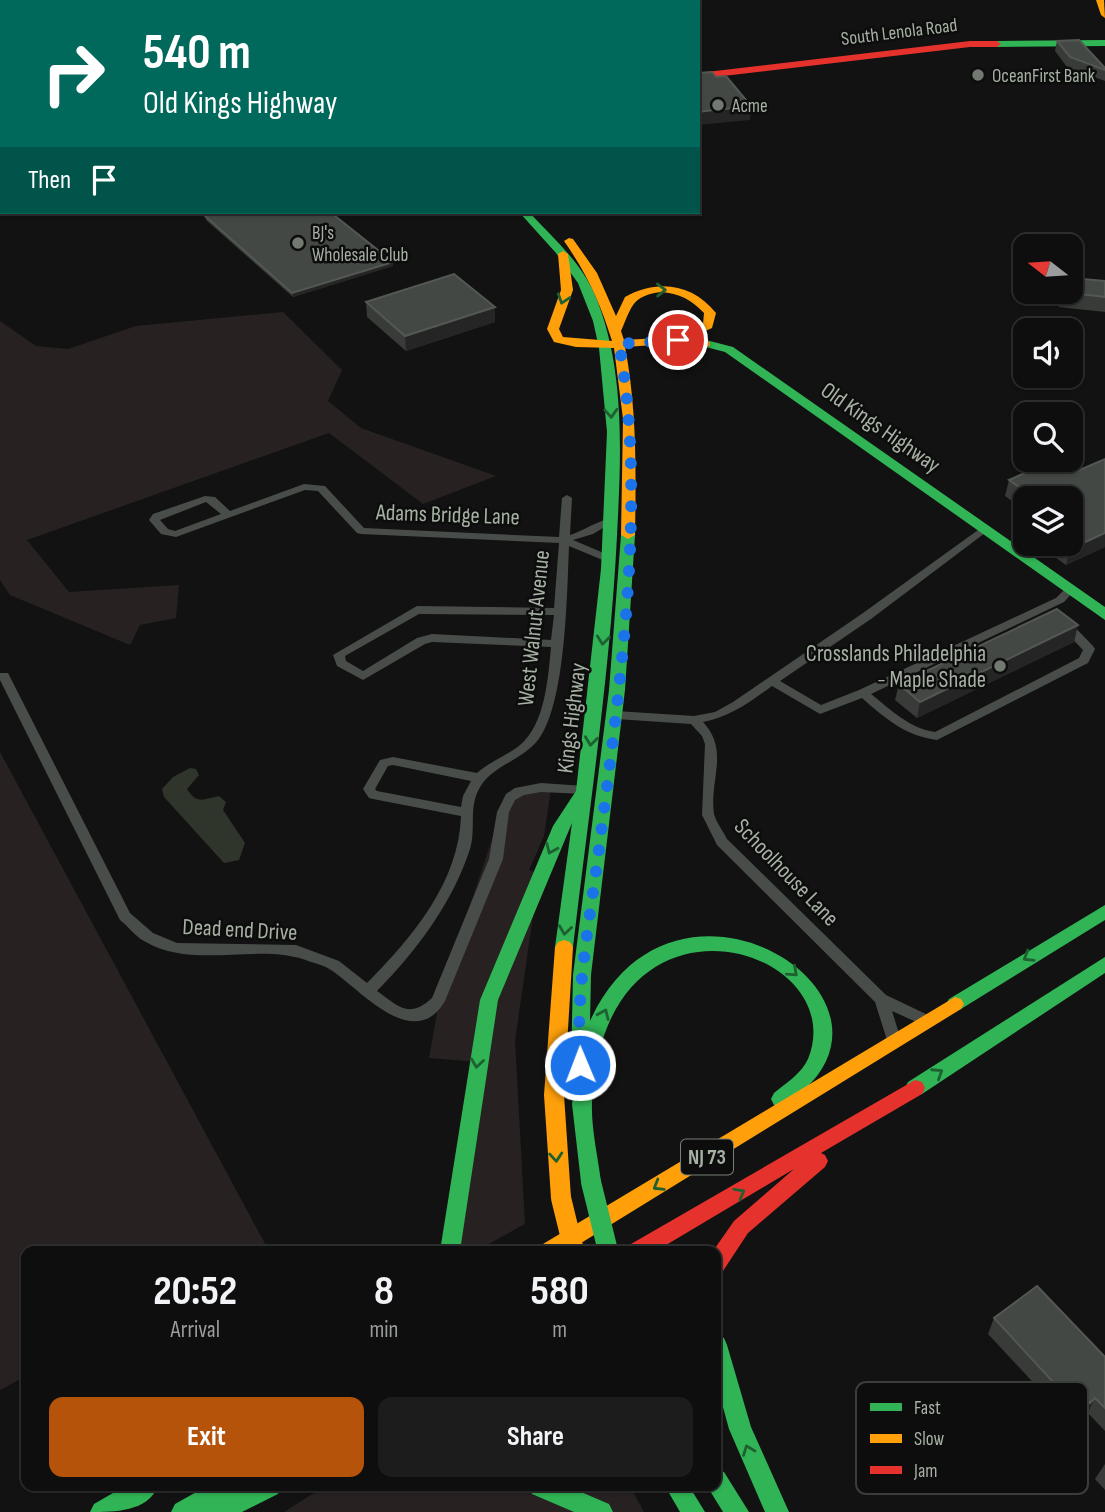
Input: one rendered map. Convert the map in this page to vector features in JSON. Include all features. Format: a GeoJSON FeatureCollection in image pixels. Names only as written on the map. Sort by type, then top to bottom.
{"type":"FeatureCollection","features":[{"type":"Feature","properties":{"kind":"main road"},"geometry":{"type":"LineString","coordinates":[[1100,0],[1105,15]]}},
{"type":"Feature","properties":{"kind":"main road","name":"South Lenola Road"},"geometry":{"type":"LineString","coordinates":[[700,76],[970,44],[1031,41],[1105,43]]}},
{"type":"Feature","properties":{"kind":"main road","name":"Kings Highway"},"geometry":{"type":"LineString","coordinates":[[526,214],[562,250],[612,339],[609,559],[585,790],[555,1016],[553,1121],[561,1198],[573,1246]]}},
{"type":"Feature","properties":{"kind":"main road","name":"Kings Highway"},"geometry":{"type":"LineString","coordinates":[[536,214],[559,231],[589,263],[627,399],[629,493],[616,715],[583,971],[579,1045],[582,1104],[591,1182],[607,1246]]}},
{"type":"Feature","properties":{"kind":"main road","name":"Old Kings Highway"},"geometry":{"type":"LineString","coordinates":[[562,250],[567,289],[553,333],[558,340],[569,345],[612,339],[704,342],[735,353],[1102,612]]}},
{"type":"Feature","properties":{"kind":"main road"},"geometry":{"type":"LineString","coordinates":[[612,339],[626,303],[643,292],[675,290],[694,296],[704,304],[710,318],[708,326],[669,340]]}},
{"type":"Feature","properties":{"kind":"main road"},"geometry":{"type":"LineString","coordinates":[[451,1246],[489,1000],[561,826],[585,790]]}},
{"type":"Feature","properties":{"kind":"main road"},"geometry":{"type":"LineString","coordinates":[[1086,922],[1105,899]]}},
{"type":"Feature","properties":{"kind":"main road","name":"NJ 73"},"geometry":{"type":"LineString","coordinates":[[558,1246],[1105,912]]}},
{"type":"Feature","properties":{"kind":"main road"},"geometry":{"type":"LineString","coordinates":[[582,1104],[599,1026],[611,999],[631,973],[654,956],[680,945],[721,942],[746,947],[771,956],[802,980],[817,1003],[823,1037],[811,1069],[728,1144]]}},
{"type":"Feature","properties":{"kind":"main road","name":"NJ 73"},"geometry":{"type":"LineString","coordinates":[[647,1246],[880,1110],[1105,964]]}},
{"type":"Feature","properties":{"kind":"main road"},"geometry":{"type":"LineString","coordinates":[[1075,982],[1105,981]]}},
{"type":"Feature","properties":{"kind":"main road"},"geometry":{"type":"LineString","coordinates":[[721,1257],[741,1227],[880,1110]]}},
{"type":"Feature","properties":{"kind":"main road"},"geometry":{"type":"LineString","coordinates":[[721,1362],[740,1429],[777,1512]]}},
{"type":"Feature","properties":{"kind":"main road"},"geometry":{"type":"LineString","coordinates":[[721,1488],[737,1512]]}},
{"type":"Feature","properties":{"kind":"main road"},"geometry":{"type":"LineString","coordinates":[[102,1512],[138,1491]]}},
{"type":"Feature","properties":{"kind":"main road"},"geometry":{"type":"LineString","coordinates":[[184,1512],[220,1491]]}},
{"type":"Feature","properties":{"kind":"main road"},"geometry":{"type":"LineString","coordinates":[[217,1512],[260,1491]]}},
{"type":"Feature","properties":{"kind":"main road"},"geometry":{"type":"LineString","coordinates":[[552,1491],[601,1512]]}},
{"type":"Feature","properties":{"kind":"main road"},"geometry":{"type":"LineString","coordinates":[[679,1491],[693,1512]]}},
{"type":"Feature","properties":{"kind":"street","name":"Adams Bridge Lane"},"geometry":{"type":"LineString","coordinates":[[228,515],[211,499],[205,499],[153,520],[165,532],[176,534],[228,515],[304,487],[313,487],[321,488],[361,531],[563,540],[580,536],[611,520]]}},
{"type":"Feature","properties":{"kind":"street","name":"West Walnut Avenue"},"geometry":{"type":"LineString","coordinates":[[479,778],[520,754],[536,736],[546,716],[556,644],[567,498]]}},
{"type":"Feature","properties":{"kind":"street"},"geometry":{"type":"LineString","coordinates":[[616,715],[694,720],[718,715],[772,681],[985,528]]}},
{"type":"Feature","properties":{"kind":"street","name":"Adams Bridge Lane"},"geometry":{"type":"LineString","coordinates":[[563,540],[609,559]]}},
{"type":"Feature","properties":{"kind":"street"},"geometry":{"type":"LineString","coordinates":[[772,681],[820,710],[863,693],[1060,600],[1071,589]]}},
{"type":"Feature","properties":{"kind":"street"},"geometry":{"type":"LineString","coordinates":[[863,693],[907,728],[920,735],[937,736],[1084,660],[1089,649],[1077,634],[1044,607]]}},
{"type":"Feature","properties":{"kind":"street"},"geometry":{"type":"LineString","coordinates":[[556,644],[432,638],[421,641],[363,676],[341,663],[339,655],[417,610],[558,612]]}},
{"type":"Feature","properties":{"kind":"street","name":"Dead end Drive"},"geometry":{"type":"LineString","coordinates":[[5,676],[125,916],[148,937],[176,948],[296,950],[334,965],[393,1011],[409,1016],[425,1013],[438,1001],[496,859],[501,843],[505,806],[513,796],[530,788],[585,790]]}},
{"type":"Feature","properties":{"kind":"street","name":"Schoolhouse Lane"},"geometry":{"type":"LineString","coordinates":[[694,720],[707,734],[711,744],[708,815],[722,842],[881,999],[925,1020]]}},
{"type":"Feature","properties":{"kind":"street"},"geometry":{"type":"LineString","coordinates":[[368,991],[419,935],[443,897],[465,844],[465,812],[479,778],[393,761],[384,762],[369,789],[373,795],[465,812]]}},
{"type":"Feature","properties":{"kind":"street","name":"Schoolhouse Lane"},"geometry":{"type":"LineString","coordinates":[[881,999],[894,1040]]}},
{"type":"Feature","properties":{"kind":"shaded area"},"geometry":{"type":"Polygon","coordinates":[[[283,312],[342,370],[328,401],[361,428],[496,476],[423,504],[329,433],[27,540],[69,592],[179,585],[176,618],[140,625],[130,645],[10,595],[0,580],[0,321],[36,346],[68,349],[136,326],[283,312]]]}},
{"type":"Feature","properties":{"kind":"shaded area"},"geometry":{"type":"Polygon","coordinates":[[[0,752],[266,1246],[21,1246],[21,1379],[0,1390],[0,752]]]}},
{"type":"Feature","properties":{"kind":"shaded area"},"geometry":{"type":"Polygon","coordinates":[[[190,768],[196,769],[199,775],[187,789],[194,797],[201,800],[219,796],[226,802],[223,810],[245,843],[239,860],[224,863],[164,797],[162,789],[173,777],[190,768]]]}},
{"type":"Feature","properties":{"kind":"shaded area"},"geometry":{"type":"Polygon","coordinates":[[[533,788],[551,789],[544,836],[529,870],[539,874],[515,1041],[525,1224],[485,1246],[457,1246],[479,1062],[429,1058],[440,996],[504,803],[533,788]]]}},
{"type":"Feature","properties":{"kind":"shaded area"},"geometry":{"type":"Polygon","coordinates":[[[317,1491],[633,1491],[644,1512],[284,1512],[317,1491]]]}},
{"type":"Feature","properties":{"kind":"building"},"geometry":{"type":"Polygon","coordinates":[[[1079,40],[1105,70],[1070,57],[1057,41],[1079,40]]]}},
{"type":"Feature","properties":{"kind":"building"},"geometry":{"type":"Polygon","coordinates":[[[712,72],[716,77],[726,76],[751,106],[700,112],[700,73],[712,72]]]}},
{"type":"Feature","properties":{"kind":"building","name":"BJ's Wholesale Club"},"geometry":{"type":"Polygon","coordinates":[[[333,214],[393,262],[292,293],[205,216],[333,214]]]}},
{"type":"Feature","properties":{"kind":"building"},"geometry":{"type":"Polygon","coordinates":[[[454,274],[495,307],[405,336],[366,302],[454,274]]]}},
{"type":"Feature","properties":{"kind":"building"},"geometry":{"type":"Polygon","coordinates":[[[1083,279],[1105,281],[1105,297],[1083,294],[1083,279]]]}},
{"type":"Feature","properties":{"kind":"building"},"geometry":{"type":"Polygon","coordinates":[[[1105,459],[1105,533],[1083,543],[1083,486],[1018,486],[1009,480],[1027,472],[1083,472],[1083,469],[1105,459]]]}},
{"type":"Feature","properties":{"kind":"building"},"geometry":{"type":"Polygon","coordinates":[[[1057,609],[1078,625],[920,702],[899,684],[1057,609]]]}},
{"type":"Feature","properties":{"kind":"building"},"geometry":{"type":"Polygon","coordinates":[[[1037,1286],[1105,1357],[1105,1408],[1095,1398],[1090,1403],[1088,1401],[1088,1382],[1053,1382],[994,1318],[1037,1286]]]}},
{"type":"Feature","properties":{"kind":"traffic: fast"},"geometry":{"type":"LineString","coordinates":[[997,44],[1105,43]]}},
{"type":"Feature","properties":{"kind":"traffic: fast"},"geometry":{"type":"LineString","coordinates":[[526,214],[569,261],[589,295],[605,348],[612,404],[612,487],[604,623],[564,947]]}},
{"type":"Feature","properties":{"kind":"traffic: fast"},"geometry":{"type":"LineString","coordinates":[[706,344],[729,349],[1097,608]]}},
{"type":"Feature","properties":{"kind":"traffic: fast"},"geometry":{"type":"LineString","coordinates":[[580,1066],[582,975],[617,690],[628,535]]}},
{"type":"Feature","properties":{"kind":"traffic: fast"},"geometry":{"type":"LineString","coordinates":[[1097,608],[1105,615]]}},
{"type":"Feature","properties":{"kind":"traffic: fast"},"geometry":{"type":"LineString","coordinates":[[451,1246],[489,1000],[561,826],[585,790]]}},
{"type":"Feature","properties":{"kind":"traffic: fast"},"geometry":{"type":"LineString","coordinates":[[955,1004],[1105,912]]}},
{"type":"Feature","properties":{"kind":"traffic: fast"},"geometry":{"type":"LineString","coordinates":[[582,1104],[599,1021],[618,989],[642,966],[660,955],[679,947],[705,943],[733,945],[760,953],[784,966],[804,984],[818,1006],[822,1032],[817,1060],[806,1076],[781,1099]]}},
{"type":"Feature","properties":{"kind":"traffic: fast"},"geometry":{"type":"LineString","coordinates":[[915,1088],[1105,964]]}},
{"type":"Feature","properties":{"kind":"traffic: fast"},"geometry":{"type":"LineString","coordinates":[[582,1104],[591,1182]]}},
{"type":"Feature","properties":{"kind":"traffic: fast"},"geometry":{"type":"LineString","coordinates":[[591,1182],[607,1246]]}},
{"type":"Feature","properties":{"kind":"traffic: fast"},"geometry":{"type":"LineString","coordinates":[[721,1362],[740,1429],[777,1512]]}},
{"type":"Feature","properties":{"kind":"traffic: fast"},"geometry":{"type":"LineString","coordinates":[[721,1488],[737,1512]]}},
{"type":"Feature","properties":{"kind":"traffic: fast"},"geometry":{"type":"LineString","coordinates":[[102,1512],[138,1491]]}},
{"type":"Feature","properties":{"kind":"traffic: fast"},"geometry":{"type":"LineString","coordinates":[[183,1512],[220,1491]]}},
{"type":"Feature","properties":{"kind":"traffic: fast"},"geometry":{"type":"LineString","coordinates":[[217,1512],[260,1491]]}},
{"type":"Feature","properties":{"kind":"traffic: fast"},"geometry":{"type":"LineString","coordinates":[[552,1491],[601,1512]]}},
{"type":"Feature","properties":{"kind":"traffic: fast"},"geometry":{"type":"LineString","coordinates":[[679,1491],[693,1512]]}},
{"type":"Feature","properties":{"kind":"traffic: slow"},"geometry":{"type":"LineString","coordinates":[[1100,0],[1105,15]]}},
{"type":"Feature","properties":{"kind":"traffic: slow"},"geometry":{"type":"LineString","coordinates":[[569,241],[591,273],[608,307],[619,343],[629,419],[628,535]]}},
{"type":"Feature","properties":{"kind":"traffic: slow"},"geometry":{"type":"LineString","coordinates":[[563,254],[567,290],[553,329],[558,340],[595,345],[669,341],[706,344]]}},
{"type":"Feature","properties":{"kind":"traffic: slow"},"geometry":{"type":"LineString","coordinates":[[616,330],[629,299],[650,290],[672,290],[693,297],[710,313],[708,326],[682,337]]}},
{"type":"Feature","properties":{"kind":"traffic: slow"},"geometry":{"type":"LineString","coordinates":[[561,1198],[554,1095],[564,947]]}},
{"type":"Feature","properties":{"kind":"traffic: slow"},"geometry":{"type":"LineString","coordinates":[[558,1246],[955,1004]]}},
{"type":"Feature","properties":{"kind":"traffic: slow"},"geometry":{"type":"LineString","coordinates":[[561,1198],[573,1246]]}},
{"type":"Feature","properties":{"kind":"traffic: jam"},"geometry":{"type":"LineString","coordinates":[[700,76],[970,44],[997,44]]}},
{"type":"Feature","properties":{"kind":"traffic: jam"},"geometry":{"type":"LineString","coordinates":[[646,1246],[915,1088]]}},
{"type":"Feature","properties":{"kind":"traffic: jam"},"geometry":{"type":"LineString","coordinates":[[721,1257],[741,1227],[818,1161]]}},
{"type":"Feature","properties":{"kind":"place","name":"OceanFirst Bank"},"geometry":{"type":"Point","coordinates":[978,75]}},
{"type":"Feature","properties":{"kind":"place","name":"Acme"},"geometry":{"type":"Point","coordinates":[718,105]}},
{"type":"Feature","properties":{"kind":"place","name":"BJ's Wholesale Club"},"geometry":{"type":"Point","coordinates":[298,243]}},
{"type":"Feature","properties":{"kind":"place","name":"Crosslands Philadelphia - Maple Shade"},"geometry":{"type":"Point","coordinates":[1000,666]}},
{"type":"Feature","properties":{"kind":"route"},"geometry":{"type":"LineString","coordinates":[[580,1065],[579,1020],[583,971],[616,715],[627,574],[629,432],[619,344],[678,340]]}}]}
